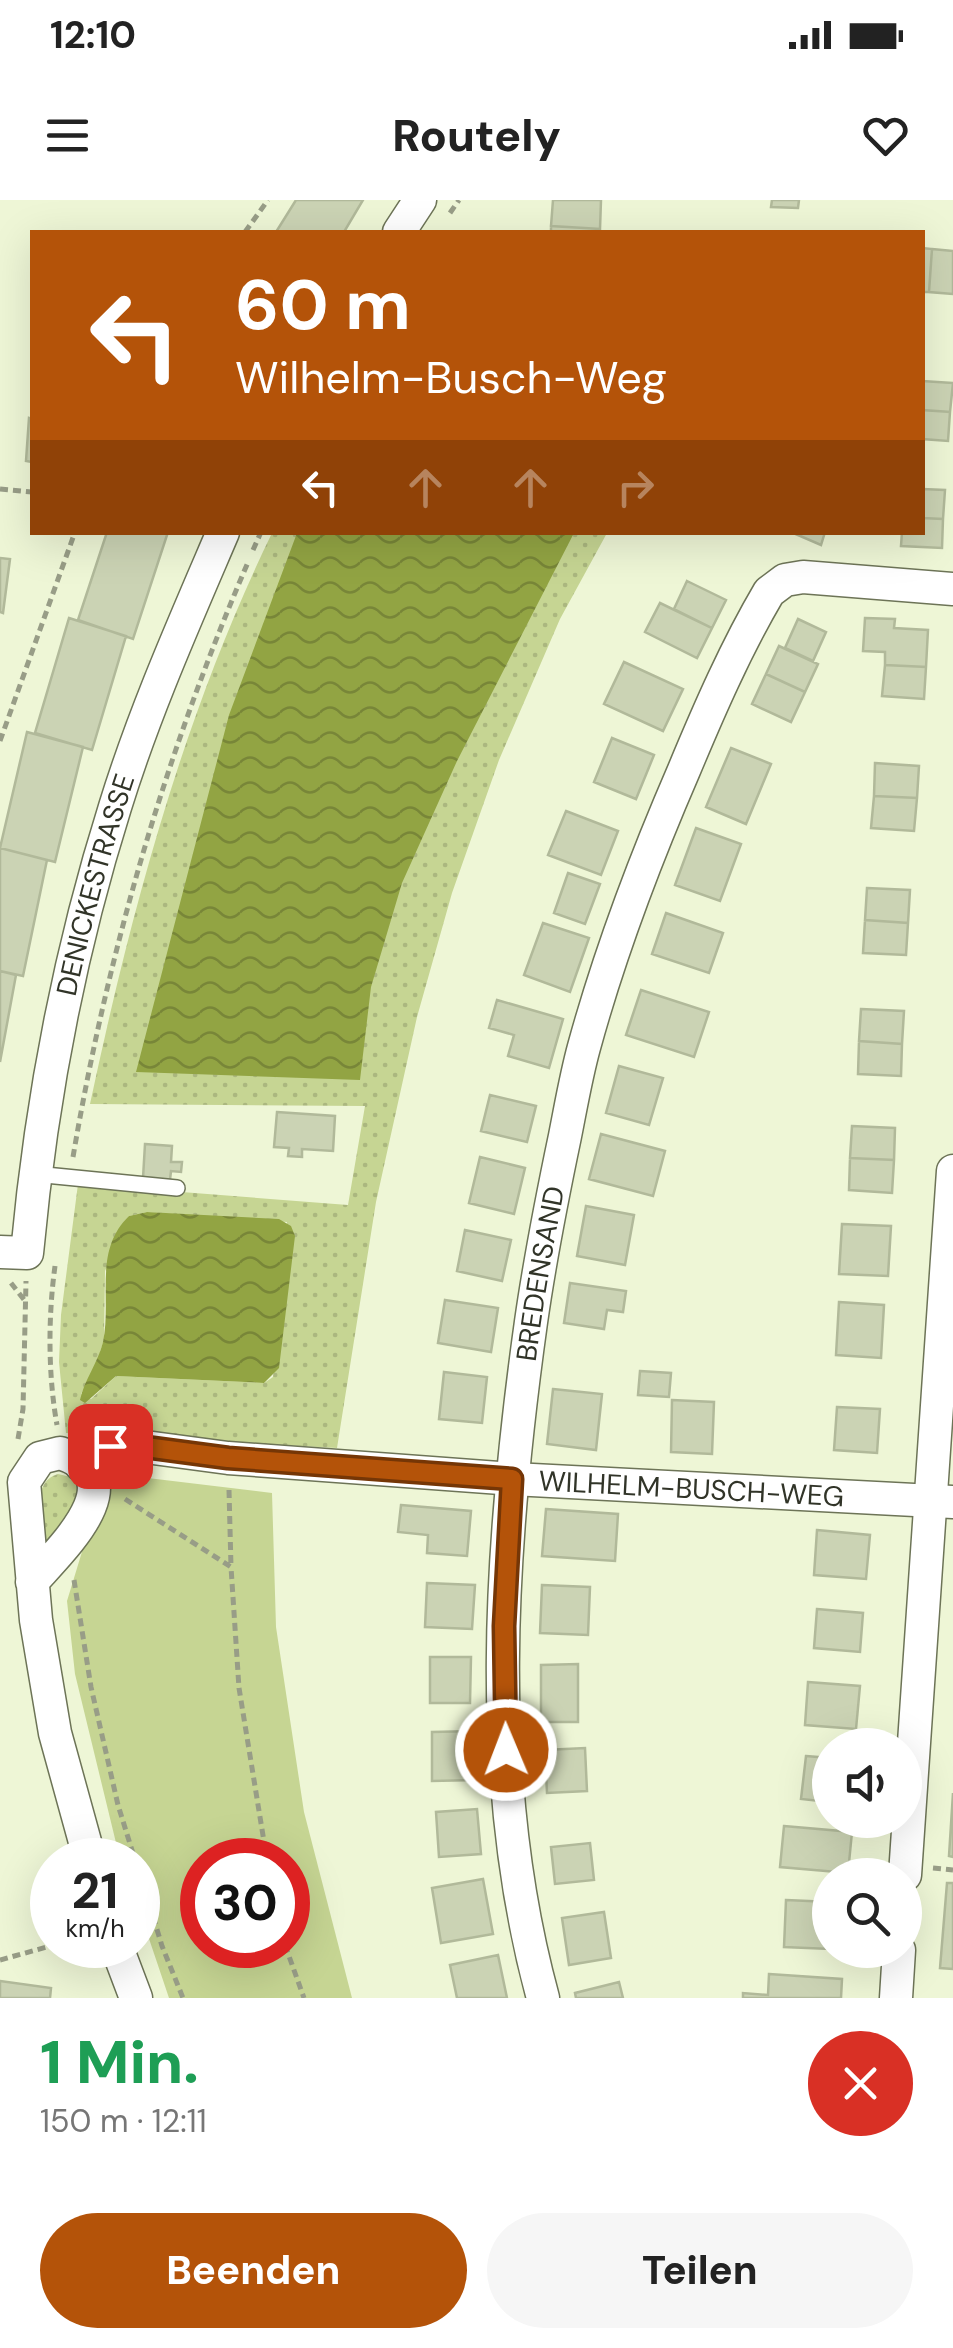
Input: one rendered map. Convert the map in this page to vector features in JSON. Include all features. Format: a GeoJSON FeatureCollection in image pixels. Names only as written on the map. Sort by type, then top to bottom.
{"type":"FeatureCollection","features":[{"type":"Feature","properties":{"kind":"street"},"geometry":{"type":"LineString","coordinates":[[400,230],[420,200]]}},
{"type":"Feature","properties":{"kind":"street","name":"DENICKESTRASSE"},"geometry":{"type":"LineString","coordinates":[[28,1254],[34,1174],[66,990],[98,864],[137,742],[222,535]]}},
{"type":"Feature","properties":{"kind":"street","name":"BREDENSAND"},"geometry":{"type":"LineString","coordinates":[[543,1998],[532,1956],[508,1807],[504,1626],[518,1413],[542,1247],[583,1048],[646,860],[705,720],[773,588],[791,578],[803,577],[953,590]]}},
{"type":"Feature","properties":{"kind":"street"},"geometry":{"type":"LineString","coordinates":[[906,1858],[942,1501],[953,1171]]}},
{"type":"Feature","properties":{"kind":"street","name":"WILHELM-BUSCH-WEG"},"geometry":{"type":"LineString","coordinates":[[90,1468],[110,1446],[138,1446],[228,1458],[512,1479],[942,1501]]}},
{"type":"Feature","properties":{"kind":"street"},"geometry":{"type":"LineString","coordinates":[[32,1582],[89,1512],[90,1468],[60,1454],[46,1455],[34,1464],[24,1482],[32,1582],[46,1694],[84,1838]]}},
{"type":"Feature","properties":{"kind":"street"},"geometry":{"type":"LineString","coordinates":[[125,1968],[136,1998]]}},
{"type":"Feature","properties":{"kind":"street"},"geometry":{"type":"LineString","coordinates":[[896,1998],[898,1968]]}},
{"type":"Feature","properties":{"kind":"lane"},"geometry":{"type":"LineString","coordinates":[[34,1174],[177,1188]]}},
{"type":"Feature","properties":{"kind":"path"},"geometry":{"type":"LineString","coordinates":[[246,230],[268,200]]}},
{"type":"Feature","properties":{"kind":"path"},"geometry":{"type":"LineString","coordinates":[[0,490],[30,492]]}},
{"type":"Feature","properties":{"kind":"path"},"geometry":{"type":"LineString","coordinates":[[0,742],[74,535]]}},
{"type":"Feature","properties":{"kind":"path"},"geometry":{"type":"LineString","coordinates":[[70,1177],[124,912],[185,720],[261,535]]}},
{"type":"Feature","properties":{"kind":"path"},"geometry":{"type":"LineString","coordinates":[[22,1408],[28,1254]]}},
{"type":"Feature","properties":{"kind":"path"},"geometry":{"type":"LineString","coordinates":[[28,1254],[52,1292],[56,1424],[90,1468],[122,1497],[232,1568]]}},
{"type":"Feature","properties":{"kind":"path"},"geometry":{"type":"LineString","coordinates":[[228,1458],[239,1688],[264,1838]]}},
{"type":"Feature","properties":{"kind":"path"},"geometry":{"type":"LineString","coordinates":[[74,1572],[90,1687],[128,1838]]}},
{"type":"Feature","properties":{"kind":"path"},"geometry":{"type":"LineString","coordinates":[[160,1939],[184,1998]]}},
{"type":"Feature","properties":{"kind":"path"},"geometry":{"type":"LineString","coordinates":[[0,1960],[30,1952]]}},
{"type":"Feature","properties":{"kind":"path"},"geometry":{"type":"LineString","coordinates":[[294,1968],[304,1998]]}},
{"type":"Feature","properties":{"kind":"shaded area"},"geometry":{"type":"Polygon","coordinates":[[[271,535],[606,535],[560,619],[499,760],[452,893],[417,1017],[376,1202],[337,1448],[66,1433],[59,1362],[61,1315],[78,1184],[348,1205],[365,1106],[90,1104],[143,884],[212,671],[271,535]],[[147,1212],[129,1216],[105,1271],[104,1339],[81,1394],[91,1399],[116,1376],[264,1383],[273,1377],[287,1222],[147,1212]]]}},
{"type":"Feature","properties":{"kind":"shaded area"},"geometry":{"type":"Polygon","coordinates":[[[106,1473],[272,1493],[276,1627],[304,1812],[352,1998],[169,1998],[159,1968],[160,1838],[115,1838],[75,1674],[67,1601],[106,1473]]]}},
{"type":"Feature","properties":{"kind":"shaded area"},"geometry":{"type":"Polygon","coordinates":[[[58,1474],[75,1478],[82,1490],[51,1542],[43,1545],[41,1494],[49,1478],[58,1474]]]}},
{"type":"Feature","properties":{"kind":"water"},"geometry":{"type":"Polygon","coordinates":[[[296,535],[573,535],[457,761],[402,883],[371,987],[360,1080],[136,1072],[229,715],[296,535]]]}},
{"type":"Feature","properties":{"kind":"water"},"geometry":{"type":"Polygon","coordinates":[[[147,1212],[279,1219],[291,1226],[295,1236],[279,1368],[264,1383],[116,1376],[85,1403],[80,1400],[103,1342],[111,1244],[129,1216],[147,1212]]]}},
{"type":"Feature","properties":{"kind":"building"},"geometry":{"type":"Polygon","coordinates":[[[296,200],[363,200],[345,230],[277,230],[296,200]]]}},
{"type":"Feature","properties":{"kind":"building"},"geometry":{"type":"Polygon","coordinates":[[[553,200],[601,200],[600,229],[551,226],[553,200]]]}},
{"type":"Feature","properties":{"kind":"building"},"geometry":{"type":"Polygon","coordinates":[[[772,200],[799,200],[798,208],[771,207],[772,200]]]}},
{"type":"Feature","properties":{"kind":"building"},"geometry":{"type":"Polygon","coordinates":[[[551,226],[600,229],[600,230],[551,230],[551,226]]]}},
{"type":"Feature","properties":{"kind":"building"},"geometry":{"type":"Polygon","coordinates":[[[925,248],[932,249],[929,292],[925,292],[925,248]]]}},
{"type":"Feature","properties":{"kind":"building"},"geometry":{"type":"Polygon","coordinates":[[[932,249],[953,251],[953,294],[929,292],[932,249]]]}},
{"type":"Feature","properties":{"kind":"building"},"geometry":{"type":"Polygon","coordinates":[[[925,381],[953,383],[950,412],[925,410],[925,381]]]}},
{"type":"Feature","properties":{"kind":"building"},"geometry":{"type":"Polygon","coordinates":[[[925,410],[950,412],[948,441],[925,439],[925,410]]]}},
{"type":"Feature","properties":{"kind":"building"},"geometry":{"type":"Polygon","coordinates":[[[29,418],[30,462],[26,461],[29,418]]]}},
{"type":"Feature","properties":{"kind":"building"},"geometry":{"type":"Polygon","coordinates":[[[925,489],[945,490],[943,519],[925,518],[925,489]]]}},
{"type":"Feature","properties":{"kind":"building"},"geometry":{"type":"Polygon","coordinates":[[[925,518],[943,519],[942,548],[901,546],[902,535],[925,535],[925,518]]]}},
{"type":"Feature","properties":{"kind":"building"},"geometry":{"type":"Polygon","coordinates":[[[106,535],[167,535],[133,639],[78,620],[106,535]]]}},
{"type":"Feature","properties":{"kind":"building"},"geometry":{"type":"Polygon","coordinates":[[[798,535],[824,535],[821,545],[798,535]]]}},
{"type":"Feature","properties":{"kind":"building"},"geometry":{"type":"Polygon","coordinates":[[[0,558],[10,559],[3,613],[0,612],[0,558]]]}},
{"type":"Feature","properties":{"kind":"building"},"geometry":{"type":"Polygon","coordinates":[[[687,581],[726,600],[712,628],[674,609],[687,581]]]}},
{"type":"Feature","properties":{"kind":"building"},"geometry":{"type":"Polygon","coordinates":[[[660,603],[712,628],[697,658],[645,632],[660,603]]]}},
{"type":"Feature","properties":{"kind":"building"},"geometry":{"type":"Polygon","coordinates":[[[69,618],[126,636],[92,750],[35,733],[69,618]]]}},
{"type":"Feature","properties":{"kind":"building"},"geometry":{"type":"Polygon","coordinates":[[[865,618],[895,619],[894,628],[928,630],[926,667],[885,665],[885,652],[863,651],[865,618]]]}},
{"type":"Feature","properties":{"kind":"building"},"geometry":{"type":"Polygon","coordinates":[[[798,619],[826,632],[813,661],[785,648],[798,619]]]}},
{"type":"Feature","properties":{"kind":"building"},"geometry":{"type":"Polygon","coordinates":[[[779,646],[818,664],[805,692],[766,674],[779,646]]]}},
{"type":"Feature","properties":{"kind":"building"},"geometry":{"type":"Polygon","coordinates":[[[624,662],[683,689],[663,731],[604,704],[624,662]]]}},
{"type":"Feature","properties":{"kind":"building"},"geometry":{"type":"Polygon","coordinates":[[[885,665],[926,667],[924,699],[882,696],[885,665]]]}},
{"type":"Feature","properties":{"kind":"building"},"geometry":{"type":"Polygon","coordinates":[[[766,674],[805,692],[791,722],[752,704],[766,674]]]}},
{"type":"Feature","properties":{"kind":"building"},"geometry":{"type":"Polygon","coordinates":[[[27,732],[83,747],[55,862],[0,848],[27,732]]]}},
{"type":"Feature","properties":{"kind":"building"},"geometry":{"type":"Polygon","coordinates":[[[612,738],[654,755],[636,799],[594,782],[612,738]]]}},
{"type":"Feature","properties":{"kind":"building"},"geometry":{"type":"Polygon","coordinates":[[[731,748],[771,764],[746,824],[706,807],[731,748]]]}},
{"type":"Feature","properties":{"kind":"building"},"geometry":{"type":"Polygon","coordinates":[[[875,763],[919,766],[917,798],[874,796],[875,763]]]}},
{"type":"Feature","properties":{"kind":"building"},"geometry":{"type":"Polygon","coordinates":[[[874,796],[917,798],[914,831],[871,828],[874,796]]]}},
{"type":"Feature","properties":{"kind":"building"},"geometry":{"type":"Polygon","coordinates":[[[566,811],[618,831],[601,875],[548,855],[566,811]]]}},
{"type":"Feature","properties":{"kind":"building"},"geometry":{"type":"Polygon","coordinates":[[[696,828],[741,844],[720,901],[675,885],[696,828]]]}},
{"type":"Feature","properties":{"kind":"building"},"geometry":{"type":"Polygon","coordinates":[[[0,848],[47,860],[23,976],[0,971],[0,848]]]}},
{"type":"Feature","properties":{"kind":"building"},"geometry":{"type":"Polygon","coordinates":[[[568,873],[600,884],[585,924],[554,913],[568,873]]]}},
{"type":"Feature","properties":{"kind":"building"},"geometry":{"type":"Polygon","coordinates":[[[867,888],[910,890],[908,923],[865,920],[867,888]]]}},
{"type":"Feature","properties":{"kind":"building"},"geometry":{"type":"Polygon","coordinates":[[[666,913],[723,933],[709,973],[652,954],[666,913]]]}},
{"type":"Feature","properties":{"kind":"building"},"geometry":{"type":"Polygon","coordinates":[[[865,920],[908,923],[906,955],[863,953],[865,920]]]}},
{"type":"Feature","properties":{"kind":"building"},"geometry":{"type":"Polygon","coordinates":[[[543,923],[589,938],[570,992],[524,975],[543,923]]]}},
{"type":"Feature","properties":{"kind":"building"},"geometry":{"type":"Polygon","coordinates":[[[0,971],[16,975],[0,1062],[0,971]]]}},
{"type":"Feature","properties":{"kind":"building"},"geometry":{"type":"Polygon","coordinates":[[[641,990],[709,1012],[694,1057],[626,1035],[641,990]]]}},
{"type":"Feature","properties":{"kind":"building"},"geometry":{"type":"Polygon","coordinates":[[[497,1000],[563,1019],[549,1068],[508,1056],[514,1035],[489,1028],[497,1000]]]}},
{"type":"Feature","properties":{"kind":"building"},"geometry":{"type":"Polygon","coordinates":[[[861,1009],[904,1011],[902,1044],[859,1041],[861,1009]]]}},
{"type":"Feature","properties":{"kind":"building"},"geometry":{"type":"Polygon","coordinates":[[[859,1041],[902,1044],[901,1076],[858,1074],[859,1041]]]}},
{"type":"Feature","properties":{"kind":"building"},"geometry":{"type":"Polygon","coordinates":[[[619,1066],[663,1078],[649,1125],[606,1113],[619,1066]]]}},
{"type":"Feature","properties":{"kind":"building"},"geometry":{"type":"Polygon","coordinates":[[[490,1095],[536,1106],[527,1142],[481,1131],[490,1095]]]}},
{"type":"Feature","properties":{"kind":"building"},"geometry":{"type":"Polygon","coordinates":[[[277,1112],[335,1116],[333,1151],[302,1149],[302,1157],[288,1156],[289,1148],[274,1147],[277,1112]]]}},
{"type":"Feature","properties":{"kind":"building"},"geometry":{"type":"Polygon","coordinates":[[[852,1126],[895,1128],[894,1160],[850,1158],[852,1126]]]}},
{"type":"Feature","properties":{"kind":"building"},"geometry":{"type":"Polygon","coordinates":[[[601,1134],[665,1151],[653,1196],[589,1179],[601,1134]]]}},
{"type":"Feature","properties":{"kind":"building"},"geometry":{"type":"Polygon","coordinates":[[[145,1144],[172,1146],[171,1162],[182,1162],[181,1172],[171,1171],[170,1180],[143,1178],[145,1144]]]}},
{"type":"Feature","properties":{"kind":"building"},"geometry":{"type":"Polygon","coordinates":[[[480,1157],[525,1168],[514,1214],[469,1203],[480,1157]]]}},
{"type":"Feature","properties":{"kind":"building"},"geometry":{"type":"Polygon","coordinates":[[[850,1158],[894,1160],[892,1193],[849,1190],[850,1158]]]}},
{"type":"Feature","properties":{"kind":"building"},"geometry":{"type":"Polygon","coordinates":[[[586,1206],[634,1215],[625,1265],[577,1256],[586,1206]]]}},
{"type":"Feature","properties":{"kind":"building"},"geometry":{"type":"Polygon","coordinates":[[[842,1224],[891,1226],[888,1276],[839,1274],[842,1224]]]}},
{"type":"Feature","properties":{"kind":"building"},"geometry":{"type":"Polygon","coordinates":[[[465,1230],[511,1240],[502,1281],[457,1271],[465,1230]]]}},
{"type":"Feature","properties":{"kind":"building"},"geometry":{"type":"Polygon","coordinates":[[[570,1283],[626,1291],[623,1312],[607,1310],[604,1329],[564,1323],[570,1283]]]}},
{"type":"Feature","properties":{"kind":"building"},"geometry":{"type":"Polygon","coordinates":[[[445,1300],[498,1308],[491,1352],[438,1343],[445,1300]]]}},
{"type":"Feature","properties":{"kind":"building"},"geometry":{"type":"Polygon","coordinates":[[[839,1302],[884,1305],[881,1358],[836,1355],[839,1302]]]}},
{"type":"Feature","properties":{"kind":"building"},"geometry":{"type":"Polygon","coordinates":[[[640,1371],[671,1373],[669,1397],[638,1395],[640,1371]]]}},
{"type":"Feature","properties":{"kind":"building"},"geometry":{"type":"Polygon","coordinates":[[[444,1372],[487,1377],[482,1423],[439,1419],[444,1372]]]}},
{"type":"Feature","properties":{"kind":"building"},"geometry":{"type":"Polygon","coordinates":[[[553,1389],[602,1394],[596,1450],[547,1444],[553,1389]]]}},
{"type":"Feature","properties":{"kind":"building"},"geometry":{"type":"Polygon","coordinates":[[[672,1400],[714,1402],[712,1454],[671,1452],[672,1400]]]}},
{"type":"Feature","properties":{"kind":"building"},"geometry":{"type":"Polygon","coordinates":[[[837,1407],[880,1409],[877,1453],[834,1450],[837,1407]]]}},
{"type":"Feature","properties":{"kind":"building"},"geometry":{"type":"Polygon","coordinates":[[[401,1505],[471,1511],[467,1556],[427,1553],[428,1535],[398,1532],[401,1505]]]}},
{"type":"Feature","properties":{"kind":"building"},"geometry":{"type":"Polygon","coordinates":[[[546,1509],[618,1514],[615,1561],[542,1556],[546,1509]]]}},
{"type":"Feature","properties":{"kind":"building"},"geometry":{"type":"Polygon","coordinates":[[[817,1530],[870,1535],[866,1579],[814,1575],[817,1530]]]}},
{"type":"Feature","properties":{"kind":"building"},"geometry":{"type":"Polygon","coordinates":[[[427,1583],[475,1585],[472,1629],[425,1627],[427,1583]]]}},
{"type":"Feature","properties":{"kind":"building"},"geometry":{"type":"Polygon","coordinates":[[[542,1585],[590,1587],[588,1635],[540,1633],[542,1585]]]}},
{"type":"Feature","properties":{"kind":"building"},"geometry":{"type":"Polygon","coordinates":[[[817,1609],[863,1613],[860,1652],[814,1648],[817,1609]]]}},
{"type":"Feature","properties":{"kind":"building"},"geometry":{"type":"Polygon","coordinates":[[[430,1657],[471,1657],[470,1703],[430,1703],[430,1657]]]}},
{"type":"Feature","properties":{"kind":"building"},"geometry":{"type":"Polygon","coordinates":[[[578,1664],[578,1722],[541,1722],[541,1665],[578,1664]]]}},
{"type":"Feature","properties":{"kind":"building"},"geometry":{"type":"Polygon","coordinates":[[[808,1682],[860,1686],[856,1728],[805,1725],[808,1682]]]}},
{"type":"Feature","properties":{"kind":"building"},"geometry":{"type":"Polygon","coordinates":[[[475,1731],[476,1780],[432,1781],[432,1732],[475,1731]]]}},
{"type":"Feature","properties":{"kind":"building"},"geometry":{"type":"Polygon","coordinates":[[[585,1748],[587,1791],[547,1793],[545,1750],[585,1748]]]}},
{"type":"Feature","properties":{"kind":"building"},"geometry":{"type":"Polygon","coordinates":[[[806,1756],[812,1756],[812,1800],[801,1799],[806,1756]]]}},
{"type":"Feature","properties":{"kind":"building"},"geometry":{"type":"Polygon","coordinates":[[[953,1793],[953,1857],[949,1856],[953,1793]]]}},
{"type":"Feature","properties":{"kind":"building"},"geometry":{"type":"Polygon","coordinates":[[[477,1809],[481,1854],[439,1857],[436,1812],[477,1809]]]}},
{"type":"Feature","properties":{"kind":"building"},"geometry":{"type":"Polygon","coordinates":[[[784,1826],[812,1828],[812,1838],[851,1838],[849,1858],[812,1858],[812,1870],[780,1867],[784,1826]]]}},
{"type":"Feature","properties":{"kind":"building"},"geometry":{"type":"Polygon","coordinates":[[[590,1843],[594,1880],[555,1884],[551,1847],[590,1843]]]}},
{"type":"Feature","properties":{"kind":"building"},"geometry":{"type":"Polygon","coordinates":[[[483,1879],[493,1934],[441,1943],[432,1888],[483,1879]]]}},
{"type":"Feature","properties":{"kind":"building"},"geometry":{"type":"Polygon","coordinates":[[[947,1883],[953,1883],[953,1969],[940,1968],[947,1883]]]}},
{"type":"Feature","properties":{"kind":"building"},"geometry":{"type":"Polygon","coordinates":[[[786,1900],[812,1901],[812,1948],[784,1947],[786,1900]]]}},
{"type":"Feature","properties":{"kind":"building"},"geometry":{"type":"Polygon","coordinates":[[[604,1912],[611,1958],[569,1965],[562,1918],[604,1912]]]}},
{"type":"Feature","properties":{"kind":"building"},"geometry":{"type":"Polygon","coordinates":[[[498,1955],[507,1998],[457,1998],[450,1965],[498,1955]]]}},
{"type":"Feature","properties":{"kind":"building"},"geometry":{"type":"Polygon","coordinates":[[[769,1974],[842,1979],[841,1998],[743,1998],[743,1993],[768,1995],[769,1974]]]}},
{"type":"Feature","properties":{"kind":"building"},"geometry":{"type":"Polygon","coordinates":[[[0,1981],[51,1988],[50,1998],[0,1998],[0,1981]]]}},
{"type":"Feature","properties":{"kind":"building"},"geometry":{"type":"Polygon","coordinates":[[[619,1982],[623,1998],[576,1998],[575,1993],[619,1982]]]}},
{"type":"Feature","properties":{"kind":"route"},"geometry":{"type":"LineString","coordinates":[[110,1446],[512,1479],[504,1626],[506,1750]]}}]}
